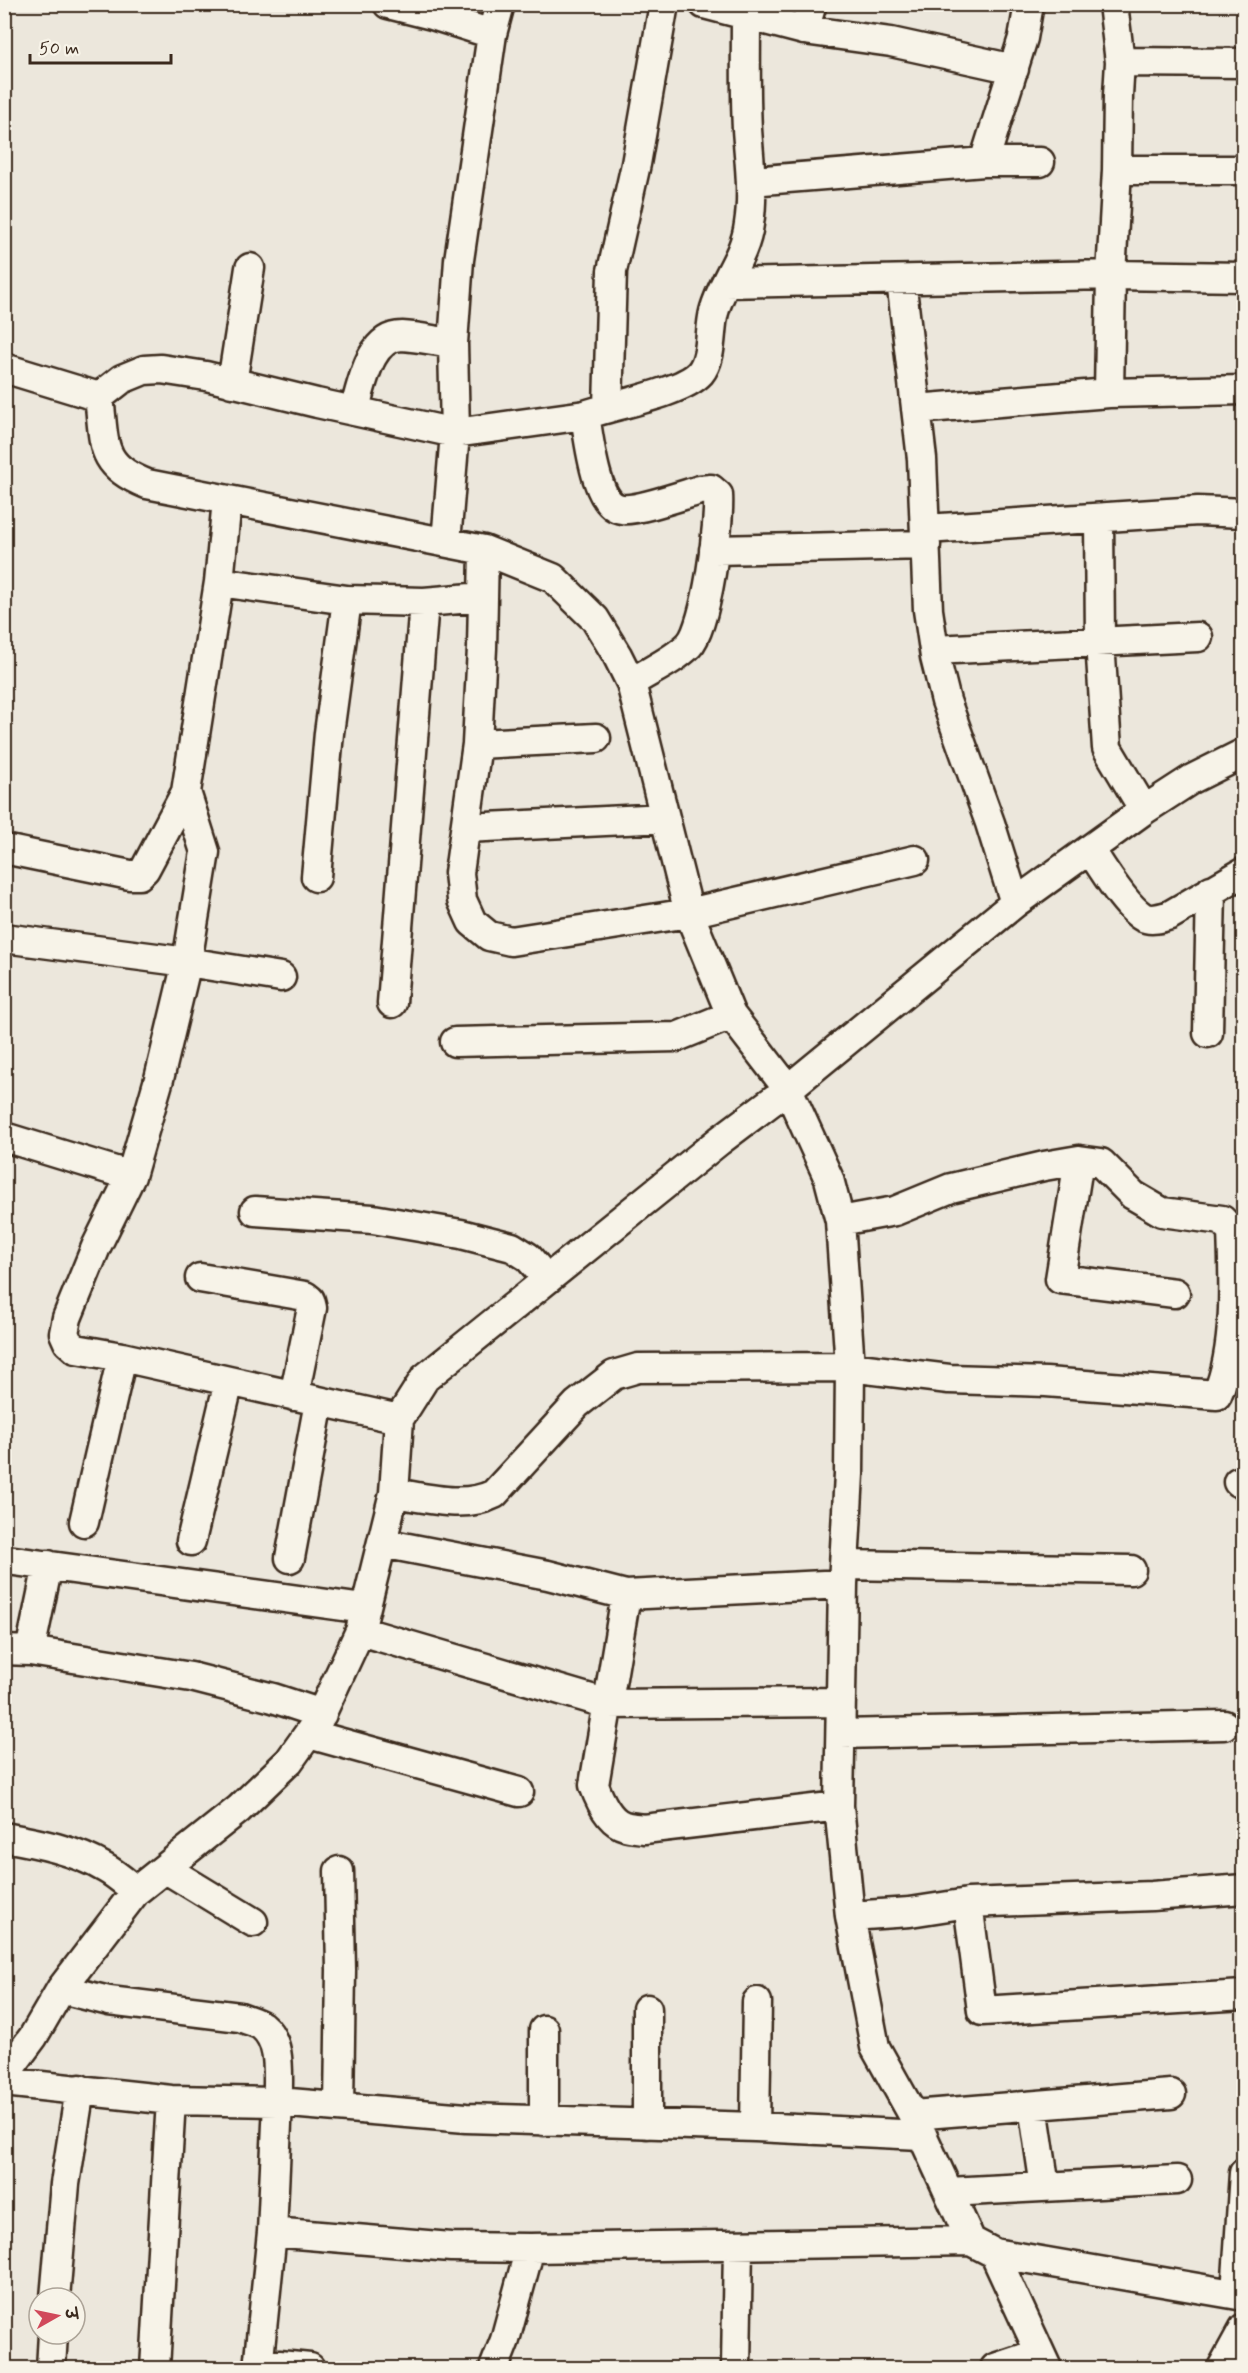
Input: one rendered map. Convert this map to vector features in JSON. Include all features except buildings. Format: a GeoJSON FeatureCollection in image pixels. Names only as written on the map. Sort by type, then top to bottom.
{"type":"FeatureCollection","features":[{"type":"Feature","properties":{"kind":"street"},"geometry":{"type":"LineString","coordinates":[[388,4],[492,34]]}},
{"type":"Feature","properties":{"kind":"street"},"geometry":{"type":"LineString","coordinates":[[446,542],[455,433],[453,343],[459,260],[492,34],[500,4]]}},
{"type":"Feature","properties":{"kind":"street"},"geometry":{"type":"LineString","coordinates":[[631,683],[691,643],[699,626],[714,550],[718,504],[718,495],[711,489],[622,510],[609,503],[602,492],[597,411],[612,271],[636,164],[664,4]]}},
{"type":"Feature","properties":{"kind":"street"},"geometry":{"type":"LineString","coordinates":[[704,4],[746,15],[808,17],[891,42],[1014,69]]}},
{"type":"Feature","properties":{"kind":"street"},"geometry":{"type":"LineString","coordinates":[[984,162],[1023,38],[1029,4]]}},
{"type":"Feature","properties":{"kind":"street"},"geometry":{"type":"LineString","coordinates":[[1109,393],[1111,275],[1118,170],[1120,62],[1113,4]]}},
{"type":"Feature","properties":{"kind":"street"},"geometry":{"type":"LineString","coordinates":[[99,397],[122,379],[144,370],[161,369],[455,433],[597,411],[686,383],[699,374],[707,360],[713,314],[718,298],[741,255],[749,225],[751,182],[747,129],[746,15]]}},
{"type":"Feature","properties":{"kind":"street"},"geometry":{"type":"LineString","coordinates":[[1120,62],[1244,63]]}},
{"type":"Feature","properties":{"kind":"street"},"geometry":{"type":"LineString","coordinates":[[751,182],[984,162],[1040,162]]}},
{"type":"Feature","properties":{"kind":"street"},"geometry":{"type":"LineString","coordinates":[[1118,170],[1244,170]]}},
{"type":"Feature","properties":{"kind":"street"},"geometry":{"type":"LineString","coordinates":[[232,383],[250,268]]}},
{"type":"Feature","properties":{"kind":"street"},"geometry":{"type":"LineString","coordinates":[[726,283],[1111,275],[1244,277]]}},
{"type":"Feature","properties":{"kind":"street"},"geometry":{"type":"LineString","coordinates":[[901,280],[916,409],[926,537],[928,610],[934,650],[946,701],[990,822],[1015,903]]}},
{"type":"Feature","properties":{"kind":"street"},"geometry":{"type":"LineString","coordinates":[[354,411],[372,356],[385,340],[400,336],[453,343]]}},
{"type":"Feature","properties":{"kind":"street"},"geometry":{"type":"LineString","coordinates":[[4,368],[99,397]]}},
{"type":"Feature","properties":{"kind":"street"},"geometry":{"type":"LineString","coordinates":[[916,409],[1109,393],[1244,390]]}},
{"type":"Feature","properties":{"kind":"street"},"geometry":{"type":"LineString","coordinates":[[99,397],[106,448],[121,472],[147,484],[484,550],[553,578],[594,619],[617,655],[631,683],[689,913],[731,1015],[788,1089],[829,1179],[840,1221],[850,1367],[839,1806],[850,1916],[874,2047],[917,2125],[949,2193],[983,2247],[1044,2361],[995,2368]]}},
{"type":"Feature","properties":{"kind":"street"},"geometry":{"type":"LineString","coordinates":[[4,849],[130,875],[139,875],[145,869],[186,792],[219,582],[227,500]]}},
{"type":"Feature","properties":{"kind":"street"},"geometry":{"type":"LineString","coordinates":[[714,550],[926,537],[1099,518],[1198,511],[1244,513]]}},
{"type":"Feature","properties":{"kind":"street"},"geometry":{"type":"LineString","coordinates":[[1099,518],[1100,642],[1107,748],[1144,810]]}},
{"type":"Feature","properties":{"kind":"street"},"geometry":{"type":"LineString","coordinates":[[484,550],[477,744],[459,873],[462,900],[472,922],[489,936],[511,941],[689,913],[915,860]]}},
{"type":"Feature","properties":{"kind":"street"},"geometry":{"type":"LineString","coordinates":[[219,582],[347,600],[424,602],[483,597]]}},
{"type":"Feature","properties":{"kind":"street"},"geometry":{"type":"LineString","coordinates":[[316,877],[329,733],[347,600]]}},
{"type":"Feature","properties":{"kind":"street"},"geometry":{"type":"LineString","coordinates":[[392,1003],[424,602]]}},
{"type":"Feature","properties":{"kind":"street"},"geometry":{"type":"LineString","coordinates":[[934,650],[1198,637]]}},
{"type":"Feature","properties":{"kind":"street"},"geometry":{"type":"LineString","coordinates":[[477,744],[596,738]]}},
{"type":"Feature","properties":{"kind":"street"},"geometry":{"type":"LineString","coordinates":[[4,2076],[33,2037],[61,1989],[136,1891],[239,1809],[289,1761],[315,1724],[362,1620],[394,1493],[399,1419],[425,1378],[546,1278],[788,1089],[1015,903],[1192,778],[1242,758]]}},
{"type":"Feature","properties":{"kind":"street"},"geometry":{"type":"LineString","coordinates":[[186,792],[205,852],[187,962],[159,1079],[131,1176],[96,1247],[67,1318],[64,1332],[68,1342],[76,1349],[122,1357],[399,1419]]}},
{"type":"Feature","properties":{"kind":"street"},"geometry":{"type":"LineString","coordinates":[[465,828],[665,818]]}},
{"type":"Feature","properties":{"kind":"street"},"geometry":{"type":"LineString","coordinates":[[1091,850],[1133,908],[1144,918],[1160,918],[1170,915],[1244,872]]}},
{"type":"Feature","properties":{"kind":"street"},"geometry":{"type":"LineString","coordinates":[[1208,1033],[1211,890]]}},
{"type":"Feature","properties":{"kind":"street"},"geometry":{"type":"LineString","coordinates":[[4,938],[187,962],[280,977]]}},
{"type":"Feature","properties":{"kind":"street"},"geometry":{"type":"LineString","coordinates":[[455,1042],[677,1037],[731,1015]]}},
{"type":"Feature","properties":{"kind":"street"},"geometry":{"type":"LineString","coordinates":[[4,1137],[131,1176]]}},
{"type":"Feature","properties":{"kind":"street"},"geometry":{"type":"LineString","coordinates":[[394,1493],[458,1502],[479,1502],[494,1494],[577,1404],[614,1375],[638,1368],[850,1367],[949,1378],[1046,1382],[1216,1395],[1234,1378],[1231,1322],[1238,1271],[1232,1231],[1222,1220],[1162,1212],[1132,1195],[1101,1163],[1079,1160],[1044,1166],[951,1188],[895,1211],[840,1221]]}},
{"type":"Feature","properties":{"kind":"street"},"geometry":{"type":"LineString","coordinates":[[1079,1160],[1060,1279],[1175,1293]]}},
{"type":"Feature","properties":{"kind":"street"},"geometry":{"type":"LineString","coordinates":[[255,1211],[373,1219],[461,1234],[512,1247],[528,1257],[546,1278]]}},
{"type":"Feature","properties":{"kind":"street"},"geometry":{"type":"LineString","coordinates":[[201,1278],[305,1296],[310,1300],[312,1308],[307,1399],[290,1558]]}},
{"type":"Feature","properties":{"kind":"street"},"geometry":{"type":"LineString","coordinates":[[84,1521],[122,1357]]}},
{"type":"Feature","properties":{"kind":"street"},"geometry":{"type":"LineString","coordinates":[[191,1541],[229,1381]]}},
{"type":"Feature","properties":{"kind":"street"},"geometry":{"type":"LineString","coordinates":[[382,1543],[548,1575],[626,1595],[844,1574],[1131,1570]]}},
{"type":"Feature","properties":{"kind":"street"},"geometry":{"type":"LineString","coordinates":[[7,1560],[48,1565],[362,1620],[608,1704],[841,1702]]}},
{"type":"Feature","properties":{"kind":"street"},"geometry":{"type":"LineString","coordinates":[[48,1565],[17,1651],[191,1677],[273,1698],[315,1724],[519,1792]]}},
{"type":"Feature","properties":{"kind":"street"},"geometry":{"type":"LineString","coordinates":[[626,1595],[594,1785],[600,1801],[622,1826],[644,1829],[839,1806]]}},
{"type":"Feature","properties":{"kind":"street"},"geometry":{"type":"LineString","coordinates":[[841,1734],[1224,1725]]}},
{"type":"Feature","properties":{"kind":"street"},"geometry":{"type":"LineString","coordinates":[[4,1837],[50,1846],[84,1857],[106,1868],[136,1891]]}},
{"type":"Feature","properties":{"kind":"street"},"geometry":{"type":"LineString","coordinates":[[166,1869],[190,1886],[253,1922]]}},
{"type":"Feature","properties":{"kind":"street"},"geometry":{"type":"LineString","coordinates":[[339,1871],[341,1991],[339,2107]]}},
{"type":"Feature","properties":{"kind":"street"},"geometry":{"type":"LineString","coordinates":[[850,1916],[910,1912],[968,1903],[1152,1896],[1244,1889]]}},
{"type":"Feature","properties":{"kind":"street"},"geometry":{"type":"LineString","coordinates":[[968,1903],[982,2011],[1244,1995]]}},
{"type":"Feature","properties":{"kind":"street"},"geometry":{"type":"LineString","coordinates":[[61,1989],[109,2001],[240,2017],[260,2025],[271,2035],[276,2047],[278,2102],[272,2232],[259,2366],[310,2368]]}},
{"type":"Feature","properties":{"kind":"street"},"geometry":{"type":"LineString","coordinates":[[755,2127],[757,2002]]}},
{"type":"Feature","properties":{"kind":"street"},"geometry":{"type":"LineString","coordinates":[[646,2009],[647,2124]]}},
{"type":"Feature","properties":{"kind":"street"},"geometry":{"type":"LineString","coordinates":[[544,2031],[544,2121]]}},
{"type":"Feature","properties":{"kind":"street"},"geometry":{"type":"LineString","coordinates":[[4,2082],[171,2100],[278,2102],[466,2118],[755,2127],[917,2125],[1033,2106],[1170,2094]]}},
{"type":"Feature","properties":{"kind":"street"},"geometry":{"type":"LineString","coordinates":[[56,2286],[65,2184],[80,2089]]}},
{"type":"Feature","properties":{"kind":"street"},"geometry":{"type":"LineString","coordinates":[[155,2368],[171,2100]]}},
{"type":"Feature","properties":{"kind":"street"},"geometry":{"type":"LineString","coordinates":[[1033,2106],[1045,2187]]}},
{"type":"Feature","properties":{"kind":"street"},"geometry":{"type":"LineString","coordinates":[[272,2232],[451,2247],[738,2245],[983,2247],[1240,2295],[1244,2174]]}},
{"type":"Feature","properties":{"kind":"street"},"geometry":{"type":"LineString","coordinates":[[949,2193],[1177,2180]]}},
{"type":"Feature","properties":{"kind":"street"},"geometry":{"type":"LineString","coordinates":[[736,2368],[738,2245]]}},
{"type":"Feature","properties":{"kind":"street"},"geometry":{"type":"LineString","coordinates":[[494,2368],[505,2340],[530,2248]]}},
{"type":"Feature","properties":{"kind":"street"},"geometry":{"type":"LineString","coordinates":[[1222,2368],[1244,2328]]}},
{"type":"Feature","properties":{"kind":"street"},"geometry":{"type":"LineString","coordinates":[[51,2368],[53,2346]]}}]}
